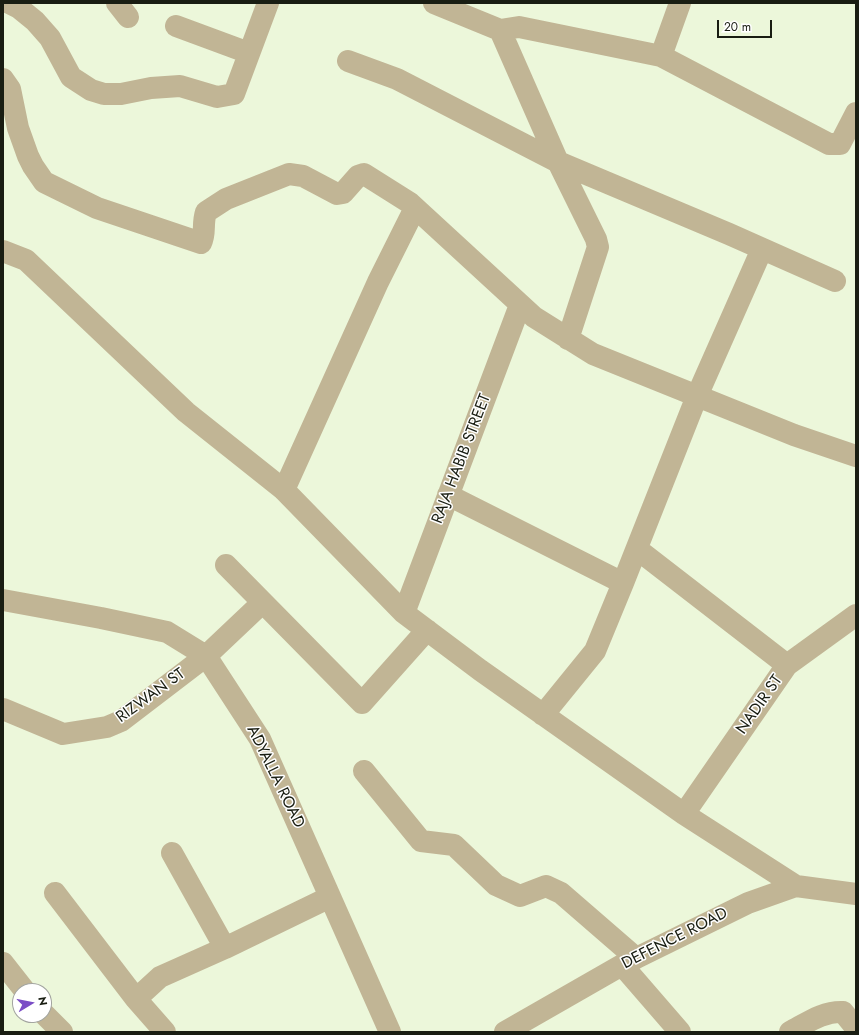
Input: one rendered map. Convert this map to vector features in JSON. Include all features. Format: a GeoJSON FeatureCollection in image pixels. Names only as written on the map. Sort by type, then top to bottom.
{"type":"FeatureCollection","features":[{"type":"Feature","properties":{"kind":"street"},"geometry":{"type":"LineString","coordinates":[[9,3],[19,8],[35,21],[50,38],[71,77],[91,90],[104,94],[121,94],[151,88],[180,86],[217,97],[234,94],[268,3]]}},
{"type":"Feature","properties":{"kind":"street"},"geometry":{"type":"LineString","coordinates":[[434,3],[500,30],[518,27],[661,56],[829,144],[840,144],[856,113]]}},
{"type":"Feature","properties":{"kind":"street"},"geometry":{"type":"LineString","coordinates":[[661,56],[680,3]]}},
{"type":"Feature","properties":{"kind":"street"},"geometry":{"type":"LineString","coordinates":[[176,26],[249,53]]}},
{"type":"Feature","properties":{"kind":"street"},"geometry":{"type":"LineString","coordinates":[[500,30],[558,162],[596,239],[598,247],[568,339]]}},
{"type":"Feature","properties":{"kind":"street"},"geometry":{"type":"LineString","coordinates":[[348,61],[397,80],[558,162],[729,234],[835,281]]}},
{"type":"Feature","properties":{"kind":"street"},"geometry":{"type":"LineString","coordinates":[[3,79],[10,89],[18,128],[28,156],[44,182],[97,208],[201,244],[204,237],[203,221],[206,212],[242,191],[289,174],[303,176],[337,194],[343,193],[358,176],[364,174],[415,208],[534,317],[593,354],[794,435],[856,456]]}},
{"type":"Feature","properties":{"kind":"street"},"geometry":{"type":"LineString","coordinates":[[284,490],[378,282],[415,208]]}},
{"type":"Feature","properties":{"kind":"street"},"geometry":{"type":"LineString","coordinates":[[543,715],[596,651],[697,396],[762,249]]}},
{"type":"Feature","properties":{"kind":"street"},"geometry":{"type":"LineString","coordinates":[[3,251],[26,260],[186,412],[284,490],[404,612],[543,715],[684,814],[796,886]]}},
{"type":"Feature","properties":{"kind":"street","name":"RAJA HABIB STREET"},"geometry":{"type":"LineString","coordinates":[[404,612],[520,305]]}},
{"type":"Feature","properties":{"kind":"street"},"geometry":{"type":"LineString","coordinates":[[448,495],[624,583]]}},
{"type":"Feature","properties":{"kind":"street"},"geometry":{"type":"LineString","coordinates":[[637,549],[787,666]]}},
{"type":"Feature","properties":{"kind":"street"},"geometry":{"type":"LineString","coordinates":[[226,565],[362,704],[427,630]]}},
{"type":"Feature","properties":{"kind":"street","name":"ADYALLA ROAD"},"geometry":{"type":"LineString","coordinates":[[3,600],[167,632],[206,656],[260,739],[390,1032]]}},
{"type":"Feature","properties":{"kind":"street","name":"RIZWAN ST"},"geometry":{"type":"LineString","coordinates":[[3,709],[63,734],[106,727],[121,721],[206,656],[262,603]]}},
{"type":"Feature","properties":{"kind":"street","name":"NADIR ST"},"geometry":{"type":"LineString","coordinates":[[684,814],[787,666],[856,615]]}},
{"type":"Feature","properties":{"kind":"street"},"geometry":{"type":"LineString","coordinates":[[364,771],[421,841],[454,845],[496,885],[520,896],[546,886],[561,893],[629,962],[680,1032]]}},
{"type":"Feature","properties":{"kind":"street"},"geometry":{"type":"LineString","coordinates":[[172,853],[225,948]]}},
{"type":"Feature","properties":{"kind":"street","name":"DEFENCE ROAD"},"geometry":{"type":"LineString","coordinates":[[520,1029],[629,962],[748,902],[796,886],[856,894]]}},
{"type":"Feature","properties":{"kind":"street"},"geometry":{"type":"LineString","coordinates":[[55,893],[136,1000],[165,1032]]}},
{"type":"Feature","properties":{"kind":"street"},"geometry":{"type":"LineString","coordinates":[[136,1000],[160,977],[225,948],[330,897]]}},
{"type":"Feature","properties":{"kind":"street"},"geometry":{"type":"LineString","coordinates":[[3,963],[19,983]]}},
{"type":"Feature","properties":{"kind":"street"},"geometry":{"type":"LineString","coordinates":[[790,1032],[824,1014],[834,1011],[843,1012],[856,1028]]}},
{"type":"Feature","properties":{"kind":"street"},"geometry":{"type":"LineString","coordinates":[[52,1022],[62,1032]]}}]}
